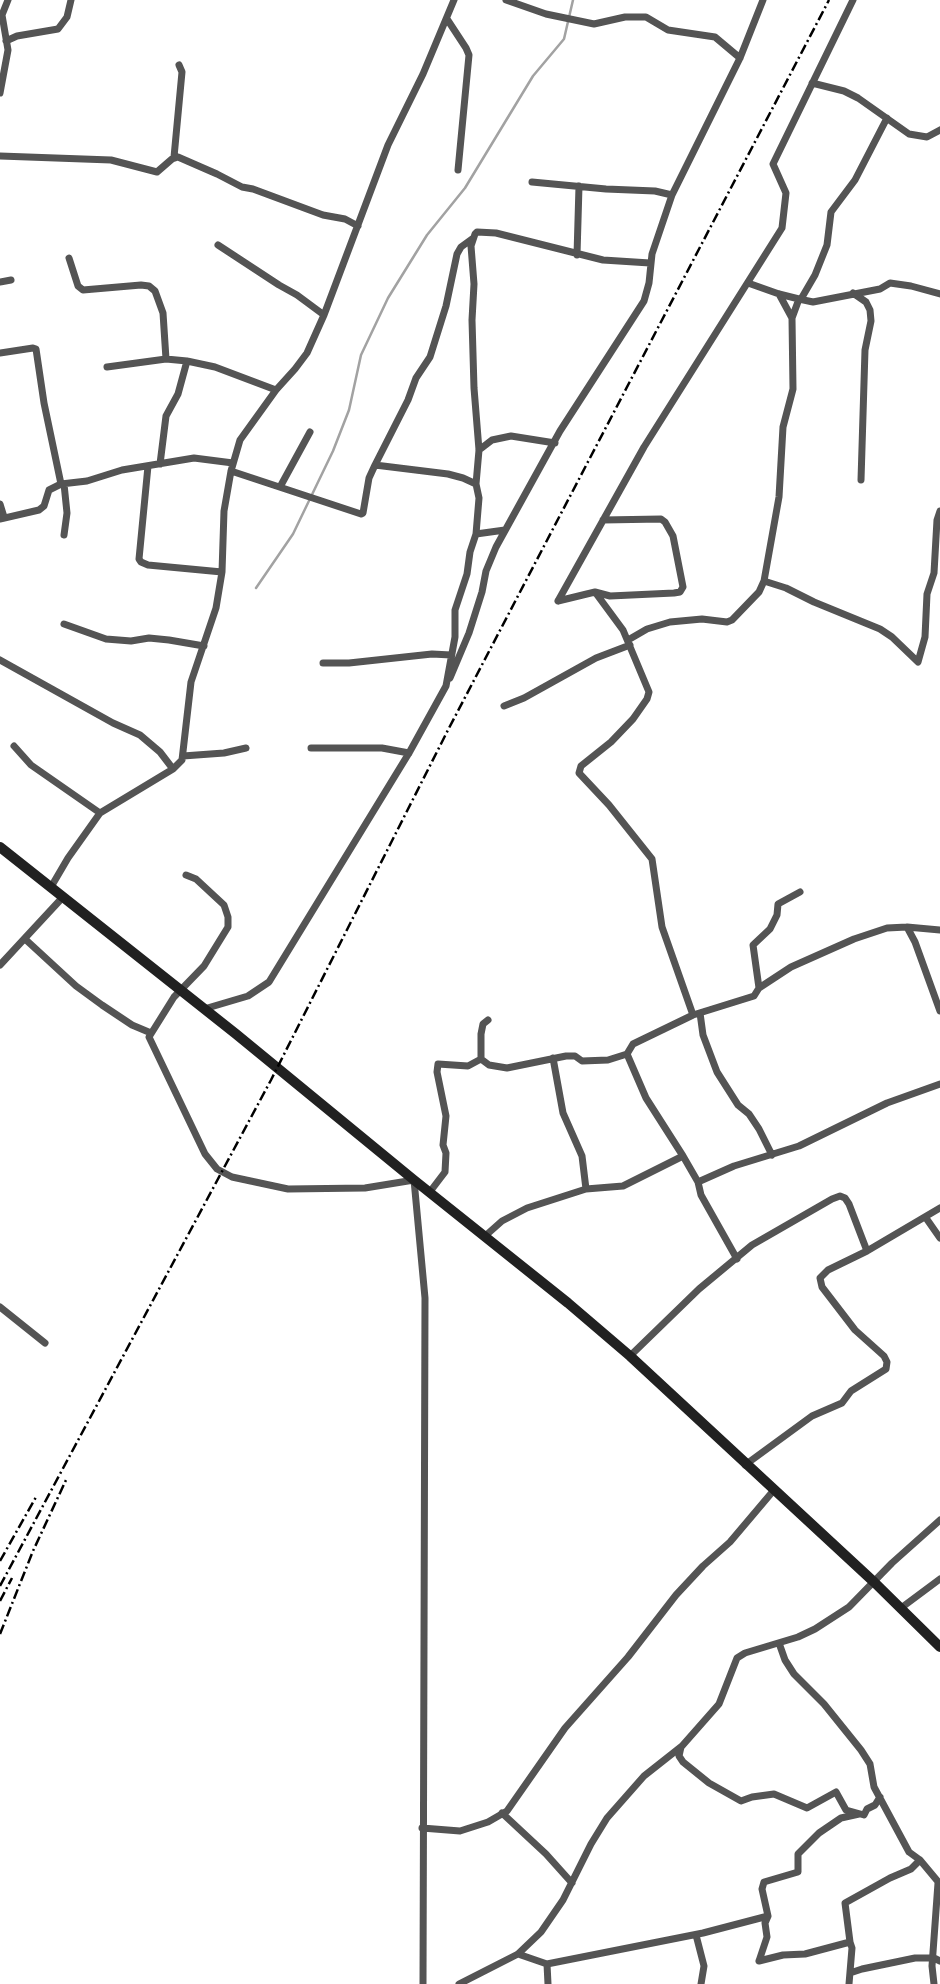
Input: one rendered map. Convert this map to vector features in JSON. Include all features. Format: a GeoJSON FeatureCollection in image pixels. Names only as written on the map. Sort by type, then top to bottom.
{"type":"FeatureCollection","features":[{"type":"Feature","properties":{"kind":"main road"},"geometry":{"type":"LineString","coordinates":[[0,847],[568,1303],[874,1582],[940,1647]]}},
{"type":"Feature","properties":{"kind":"street"},"geometry":{"type":"LineString","coordinates":[[0,93],[8,50],[2,15],[8,0]]}},
{"type":"Feature","properties":{"kind":"street"},"geometry":{"type":"LineString","coordinates":[[6,41],[17,36],[58,29],[67,17],[71,0]]}},
{"type":"Feature","properties":{"kind":"street"},"geometry":{"type":"LineString","coordinates":[[51,887],[100,813],[173,769],[183,756],[191,682],[216,608],[222,572],[224,511],[240,440],[307,353],[388,145],[454,0]]}},
{"type":"Feature","properties":{"kind":"street"},"geometry":{"type":"LineString","coordinates":[[506,0],[547,14],[594,24],[625,17],[646,17],[668,30],[715,37],[740,58]]}},
{"type":"Feature","properties":{"kind":"street"},"geometry":{"type":"LineString","coordinates":[[204,1009],[248,996],[269,982],[409,753],[446,686],[469,633],[486,571],[505,530],[560,431],[643,301],[649,284],[650,263],[672,195],[740,58],[763,0]]}},
{"type":"Feature","properties":{"kind":"street"},"geometry":{"type":"LineString","coordinates":[[603,520],[660,519],[665,522],[673,536],[682,590],[674,593],[610,596],[595,592],[558,601],[603,520],[644,447],[782,228],[786,193],[773,164],[853,0]]}},
{"type":"Feature","properties":{"kind":"street"},"geometry":{"type":"LineString","coordinates":[[447,19],[469,55],[458,170]]}},
{"type":"Feature","properties":{"kind":"street"},"geometry":{"type":"LineString","coordinates":[[0,156],[111,160],[157,172],[174,157],[182,72],[179,65]]}},
{"type":"Feature","properties":{"kind":"street"},"geometry":{"type":"LineString","coordinates":[[812,83],[844,91],[909,134],[927,137],[940,131]]}},
{"type":"Feature","properties":{"kind":"street"},"geometry":{"type":"LineString","coordinates":[[504,706],[629,642],[647,629],[670,622],[702,619],[732,621],[759,592],[764,581],[779,497],[783,427],[793,389],[792,318],[827,245],[831,212],[855,180],[887,118]]}},
{"type":"Feature","properties":{"kind":"street"},"geometry":{"type":"LineString","coordinates":[[174,157],[201,166],[242,187],[323,215],[345,219],[358,226]]}},
{"type":"Feature","properties":{"kind":"street"},"geometry":{"type":"LineString","coordinates":[[532,182],[652,191],[672,195]]}},
{"type":"Feature","properties":{"kind":"street"},"geometry":{"type":"LineString","coordinates":[[577,255],[579,187]]}},
{"type":"Feature","properties":{"kind":"street"},"geometry":{"type":"LineString","coordinates":[[0,504],[2,518],[39,510],[44,506],[49,490],[62,484],[194,458],[232,467],[280,487],[362,514],[374,465],[408,400],[416,378],[430,357],[446,306],[457,254],[477,233],[496,233],[603,261],[650,263]]}},
{"type":"Feature","properties":{"kind":"street"},"geometry":{"type":"LineString","coordinates":[[446,686],[455,637],[455,610],[476,534],[479,498],[476,484],[478,450],[474,388],[472,239]]}},
{"type":"Feature","properties":{"kind":"street"},"geometry":{"type":"LineString","coordinates":[[218,245],[324,315]]}},
{"type":"Feature","properties":{"kind":"street"},"geometry":{"type":"LineString","coordinates":[[69,258],[78,286],[83,290],[141,285],[149,286],[155,291],[163,313],[166,359]]}},
{"type":"Feature","properties":{"kind":"street"},"geometry":{"type":"LineString","coordinates":[[0,282],[10,280]]}},
{"type":"Feature","properties":{"kind":"street"},"geometry":{"type":"LineString","coordinates":[[748,283],[779,295],[813,302],[880,289],[890,284],[911,286],[940,294]]}},
{"type":"Feature","properties":{"kind":"street"},"geometry":{"type":"LineString","coordinates":[[853,293],[866,302],[871,321],[865,350],[861,480]]}},
{"type":"Feature","properties":{"kind":"street"},"geometry":{"type":"LineString","coordinates":[[779,295],[792,318]]}},
{"type":"Feature","properties":{"kind":"street"},"geometry":{"type":"LineString","coordinates":[[0,353],[36,349],[44,403],[67,513],[64,534]]}},
{"type":"Feature","properties":{"kind":"street"},"geometry":{"type":"LineString","coordinates":[[107,367],[166,359],[187,361],[215,367],[276,390]]}},
{"type":"Feature","properties":{"kind":"street"},"geometry":{"type":"LineString","coordinates":[[160,464],[166,416],[181,385],[187,361]]}},
{"type":"Feature","properties":{"kind":"street"},"geometry":{"type":"LineString","coordinates":[[280,487],[310,432]]}},
{"type":"Feature","properties":{"kind":"street"},"geometry":{"type":"LineString","coordinates":[[478,450],[492,440],[511,436],[555,443]]}},
{"type":"Feature","properties":{"kind":"street"},"geometry":{"type":"LineString","coordinates":[[374,465],[448,474],[476,484]]}},
{"type":"Feature","properties":{"kind":"street"},"geometry":{"type":"LineString","coordinates":[[148,466],[139,559],[141,562],[148,565],[222,572]]}},
{"type":"Feature","properties":{"kind":"street"},"geometry":{"type":"LineString","coordinates":[[764,581],[786,587],[814,603],[880,629],[918,662],[925,637],[927,594],[934,573],[937,520],[940,511]]}},
{"type":"Feature","properties":{"kind":"street"},"geometry":{"type":"LineString","coordinates":[[476,534],[505,530]]}},
{"type":"Feature","properties":{"kind":"street"},"geometry":{"type":"LineString","coordinates":[[595,592],[629,642],[649,692],[633,719],[611,742],[581,765],[579,773],[610,805],[652,859],[662,927],[717,1072],[731,1096],[759,1129],[772,1155]]}},
{"type":"Feature","properties":{"kind":"street"},"geometry":{"type":"LineString","coordinates":[[64,624],[106,639],[169,639],[204,646]]}},
{"type":"Feature","properties":{"kind":"street"},"geometry":{"type":"LineString","coordinates":[[323,663],[349,663],[432,654],[451,655]]}},
{"type":"Feature","properties":{"kind":"street"},"geometry":{"type":"LineString","coordinates":[[0,660],[113,723],[140,735],[160,752],[173,769]]}},
{"type":"Feature","properties":{"kind":"street"},"geometry":{"type":"LineString","coordinates":[[14,746],[31,765],[100,813]]}},
{"type":"Feature","properties":{"kind":"street"},"geometry":{"type":"LineString","coordinates":[[183,756],[224,753],[246,748]]}},
{"type":"Feature","properties":{"kind":"street"},"geometry":{"type":"LineString","coordinates":[[311,748],[382,748],[409,753]]}},
{"type":"Feature","properties":{"kind":"street"},"geometry":{"type":"LineString","coordinates":[[186,876],[196,879],[224,905],[228,924],[204,966],[179,991],[149,1037],[205,1154],[217,1168],[227,1174],[247,1182],[288,1189],[365,1188],[414,1180],[425,1298],[423,1984]]}},
{"type":"Feature","properties":{"kind":"street"},"geometry":{"type":"LineString","coordinates":[[759,988],[753,945],[770,929],[777,915],[778,904],[800,892]]}},
{"type":"Feature","properties":{"kind":"street"},"geometry":{"type":"LineString","coordinates":[[0,965],[63,897]]}},
{"type":"Feature","properties":{"kind":"street"},"geometry":{"type":"LineString","coordinates":[[908,927],[940,1011]]}},
{"type":"Feature","properties":{"kind":"street"},"geometry":{"type":"LineString","coordinates":[[481,1059],[489,1065],[507,1068],[572,1056],[591,1062],[608,1060],[627,1054],[633,1044],[696,1014],[754,996],[759,988],[792,967],[854,939],[887,928],[940,930]]}},
{"type":"Feature","properties":{"kind":"street"},"geometry":{"type":"LineString","coordinates":[[25,939],[76,986],[132,1025],[151,1034]]}},
{"type":"Feature","properties":{"kind":"street"},"geometry":{"type":"LineString","coordinates":[[481,1059],[481,1034],[483,1024],[488,1020]]}},
{"type":"Feature","properties":{"kind":"street"},"geometry":{"type":"LineString","coordinates":[[627,1054],[646,1098],[698,1182],[701,1195],[737,1259]]}},
{"type":"Feature","properties":{"kind":"street"},"geometry":{"type":"LineString","coordinates":[[554,1058],[563,1113],[582,1156],[586,1189]]}},
{"type":"Feature","properties":{"kind":"street"},"geometry":{"type":"LineString","coordinates":[[429,1193],[445,1172],[446,1116],[437,1072],[438,1064],[468,1066],[481,1059]]}},
{"type":"Feature","properties":{"kind":"street"},"geometry":{"type":"LineString","coordinates":[[698,1182],[734,1166],[799,1146],[887,1103],[940,1084]]}},
{"type":"Feature","properties":{"kind":"street"},"geometry":{"type":"LineString","coordinates":[[484,1237],[502,1222],[527,1208],[586,1189],[623,1186],[683,1156]]}},
{"type":"Feature","properties":{"kind":"street"},"geometry":{"type":"LineString","coordinates":[[629,1356],[699,1289],[737,1259],[773,1232],[840,1196],[849,1204],[867,1251]]}},
{"type":"Feature","properties":{"kind":"street"},"geometry":{"type":"LineString","coordinates":[[745,1465],[812,1416],[842,1403],[852,1391],[886,1369],[884,1356],[855,1330],[821,1283],[823,1274],[940,1208]]}},
{"type":"Feature","properties":{"kind":"street"},"geometry":{"type":"LineString","coordinates":[[926,1218],[940,1238]]}},
{"type":"Feature","properties":{"kind":"street"},"geometry":{"type":"LineString","coordinates":[[0,1307],[45,1343]]}},
{"type":"Feature","properties":{"kind":"street"},"geometry":{"type":"LineString","coordinates":[[422,1828],[460,1831],[488,1822],[507,1811],[565,1728],[628,1657],[676,1595],[730,1542],[774,1490]]}},
{"type":"Feature","properties":{"kind":"street"},"geometry":{"type":"LineString","coordinates":[[459,1984],[518,1954],[541,1932],[572,1883],[590,1844],[607,1818],[645,1776],[681,1747],[719,1704],[737,1658],[815,1629],[849,1607],[940,1520]]}},
{"type":"Feature","properties":{"kind":"street"},"geometry":{"type":"LineString","coordinates":[[901,1608],[940,1579]]}},
{"type":"Feature","properties":{"kind":"street"},"geometry":{"type":"LineString","coordinates":[[779,1643],[794,1674],[824,1704],[868,1759],[874,1787],[909,1852],[920,1860],[939,1883],[937,1959],[932,1966],[934,1984]]}},
{"type":"Feature","properties":{"kind":"street"},"geometry":{"type":"LineString","coordinates":[[681,1747],[679,1756],[683,1762],[709,1783],[741,1801],[774,1794],[807,1808],[836,1792],[846,1810],[859,1814]]}},
{"type":"Feature","properties":{"kind":"street"},"geometry":{"type":"LineString","coordinates":[[850,1942],[805,1954],[783,1955],[759,1961],[767,1937],[765,1923],[768,1916],[762,1889],[764,1882],[798,1872],[798,1854],[819,1833],[841,1818],[864,1815],[867,1809],[876,1805],[880,1797]]}},
{"type":"Feature","properties":{"kind":"street"},"geometry":{"type":"LineString","coordinates":[[502,1813],[546,1854],[572,1883]]}},
{"type":"Feature","properties":{"kind":"street"},"geometry":{"type":"LineString","coordinates":[[849,1984],[852,1948],[845,1903],[911,1869],[920,1860]]}},
{"type":"Feature","properties":{"kind":"street"},"geometry":{"type":"LineString","coordinates":[[518,1954],[547,1964],[696,1935],[768,1916]]}},
{"type":"Feature","properties":{"kind":"street"},"geometry":{"type":"LineString","coordinates":[[696,1935],[704,1966],[701,1984]]}},
{"type":"Feature","properties":{"kind":"street"},"geometry":{"type":"LineString","coordinates":[[850,1973],[890,1962],[937,1959]]}},
{"type":"Feature","properties":{"kind":"street"},"geometry":{"type":"LineString","coordinates":[[547,1964],[548,1984]]}},
{"type":"Feature","properties":{"kind":"waterway"},"geometry":{"type":"LineString","coordinates":[[256,588],[293,534],[333,451],[349,410],[361,355],[388,298],[427,235],[465,188],[533,76],[564,39],[573,0]]}},
{"type":"Feature","properties":{"kind":"railway"},"geometry":{"type":"LineString","coordinates":[[0,1586],[271,1080],[448,730],[829,0]]}},
{"type":"Feature","properties":{"kind":"railway"},"geometry":{"type":"LineString","coordinates":[[0,1634],[33,1551],[66,1480]]}},
{"type":"Feature","properties":{"kind":"railway"},"geometry":{"type":"LineString","coordinates":[[0,1561],[36,1497]]}},
{"type":"Feature","properties":{"kind":"railway"},"geometry":{"type":"LineString","coordinates":[[0,1601],[12,1578]]}}]}
